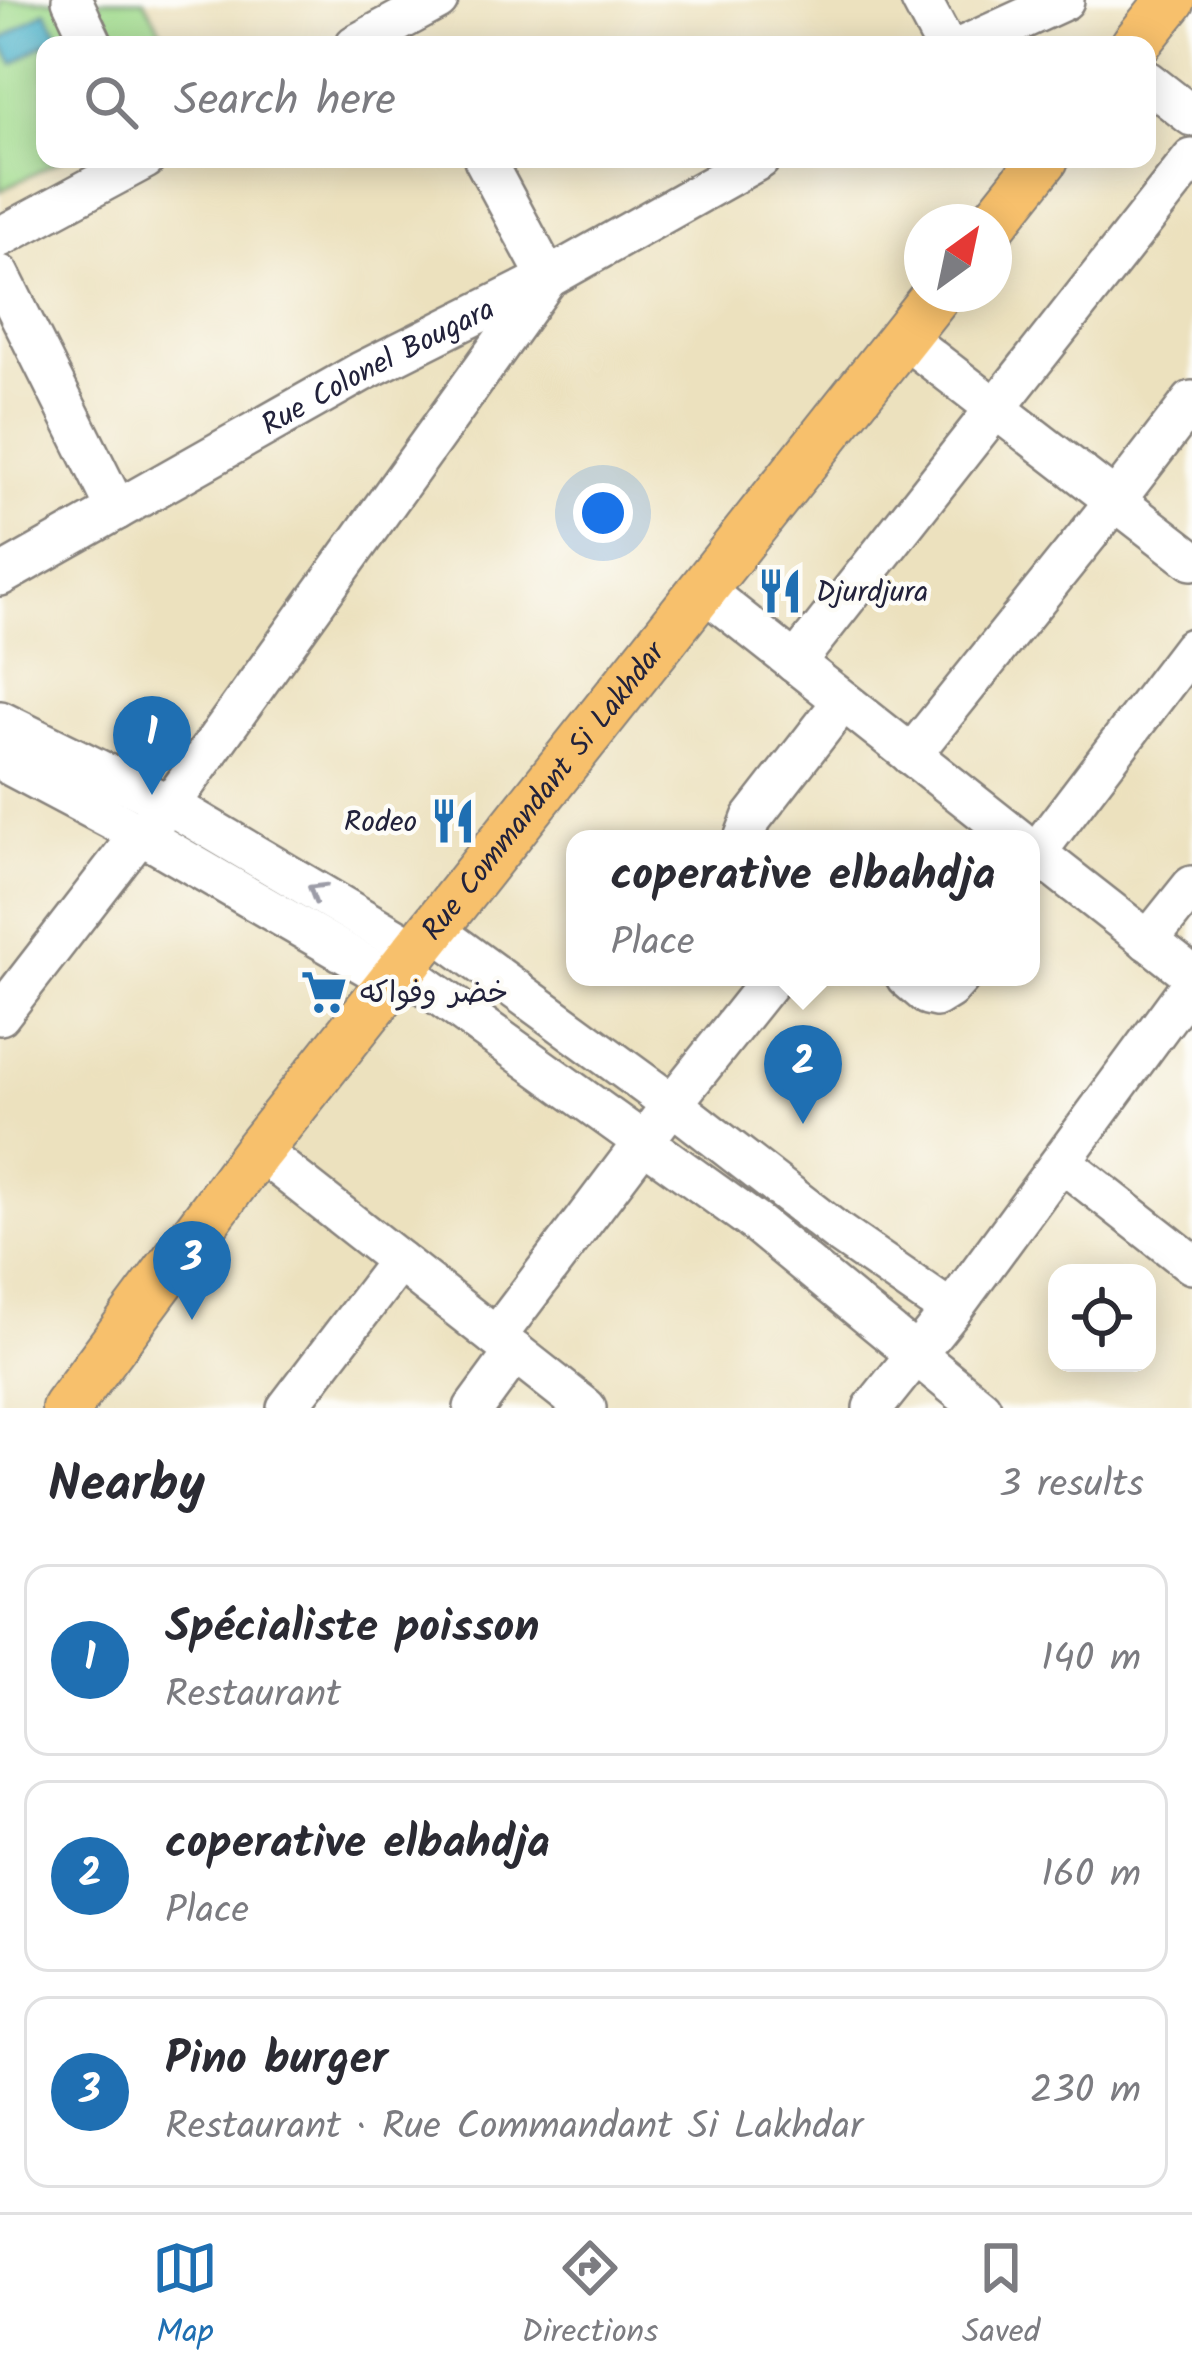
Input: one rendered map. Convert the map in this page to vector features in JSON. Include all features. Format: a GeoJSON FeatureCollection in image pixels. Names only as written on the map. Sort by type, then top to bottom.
{"type":"FeatureCollection","features":[{"type":"Feature","properties":{"kind":"main road"},"geometry":{"type":"LineString","coordinates":[[1142,36],[1171,0]]}},
{"type":"Feature","properties":{"kind":"main road"},"geometry":{"type":"LineString","coordinates":[[1008,204],[1037,168]]}},
{"type":"Feature","properties":{"kind":"main road","name":"Rue Commandant Si Lakhdar"},"geometry":{"type":"LineString","coordinates":[[66,1408],[259,1150],[923,312]]}},
{"type":"Feature","properties":{"kind":"street"},"geometry":{"type":"LineString","coordinates":[[72,0],[89,36]]}},
{"type":"Feature","properties":{"kind":"street"},"geometry":{"type":"LineString","coordinates":[[921,0],[940,36]]}},
{"type":"Feature","properties":{"kind":"street"},"geometry":{"type":"LineString","coordinates":[[986,36],[1064,0]]}},
{"type":"Feature","properties":{"kind":"street"},"geometry":{"type":"LineString","coordinates":[[374,36],[419,15]]}},
{"type":"Feature","properties":{"kind":"street"},"geometry":{"type":"LineString","coordinates":[[1156,88],[1192,116]]}},
{"type":"Feature","properties":{"kind":"street"},"geometry":{"type":"LineString","coordinates":[[795,663],[1192,159]]}},
{"type":"Feature","properties":{"kind":"street"},"geometry":{"type":"LineString","coordinates":[[0,237],[128,168]]}},
{"type":"Feature","properties":{"kind":"street"},"geometry":{"type":"LineString","coordinates":[[0,1015],[140,834],[170,805],[548,278],[489,168]]}},
{"type":"Feature","properties":{"kind":"street","name":"Rue Colonel Bougara"},"geometry":{"type":"LineString","coordinates":[[0,576],[361,372],[548,278],[744,168]]}},
{"type":"Feature","properties":{"kind":"street"},"geometry":{"type":"LineString","coordinates":[[0,275],[117,510]]}},
{"type":"Feature","properties":{"kind":"street"},"geometry":{"type":"LineString","coordinates":[[903,337],[1192,560]]}},
{"type":"Feature","properties":{"kind":"street"},"geometry":{"type":"LineString","coordinates":[[911,755],[1192,400]]}},
{"type":"Feature","properties":{"kind":"street"},"geometry":{"type":"LineString","coordinates":[[703,590],[999,830]]}},
{"type":"Feature","properties":{"kind":"street"},"geometry":{"type":"LineString","coordinates":[[1040,852],[1192,649]]}},
{"type":"Feature","properties":{"kind":"street"},"geometry":{"type":"LineString","coordinates":[[747,830],[842,701]]}},
{"type":"Feature","properties":{"kind":"street"},"geometry":{"type":"LineString","coordinates":[[0,721],[170,805],[411,957],[672,1104],[837,1232],[951,1311]]}},
{"type":"Feature","properties":{"kind":"street"},"geometry":{"type":"LineString","coordinates":[[0,760],[140,834],[411,957],[645,1143],[757,1223],[981,1408]]}},
{"type":"Feature","properties":{"kind":"street"},"geometry":{"type":"LineString","coordinates":[[873,1408],[1062,1162],[1192,979],[1148,941],[1040,864]]}},
{"type":"Feature","properties":{"kind":"street"},"geometry":{"type":"LineString","coordinates":[[1148,941],[1192,886]]}},
{"type":"Feature","properties":{"kind":"street"},"geometry":{"type":"LineString","coordinates":[[474,1408],[506,1345],[645,1143],[766,986]]}},
{"type":"Feature","properties":{"kind":"street"},"geometry":{"type":"LineString","coordinates":[[916,986],[937,997],[950,986]]}},
{"type":"Feature","properties":{"kind":"street"},"geometry":{"type":"LineString","coordinates":[[259,1150],[586,1408]]}},
{"type":"Feature","properties":{"kind":"street"},"geometry":{"type":"LineString","coordinates":[[1062,1162],[1192,1264]]}},
{"type":"Feature","properties":{"kind":"street"},"geometry":{"type":"LineString","coordinates":[[287,1408],[399,1261]]}},
{"type":"Feature","properties":{"kind":"green space"},"geometry":{"type":"Polygon","coordinates":[[[0,0],[144,0],[164,36],[36,36],[36,168],[45,168],[0,191],[0,0]]]}},
{"type":"Feature","properties":{"kind":"water"},"geometry":{"type":"Polygon","coordinates":[[[45,11],[59,34],[36,36],[36,49],[13,64],[0,41],[45,11]]]}},
{"type":"Feature","properties":{"kind":"place","name":"Djurdjura"},"geometry":{"type":"Point","coordinates":[780,591]}},
{"type":"Feature","properties":{"kind":"place","name":"Spécialiste poisson"},"geometry":{"type":"Point","coordinates":[152,795]}},
{"type":"Feature","properties":{"kind":"place","name":"Rodeo"},"geometry":{"type":"Point","coordinates":[453,821]}},
{"type":"Feature","properties":{"kind":"place","name":"خضر وفواكه"},"geometry":{"type":"Point","coordinates":[324,992]}},
{"type":"Feature","properties":{"kind":"place","name":"coperative elbahdja"},"geometry":{"type":"Point","coordinates":[803,1124]}},
{"type":"Feature","properties":{"kind":"place","name":"Pino burger"},"geometry":{"type":"Point","coordinates":[192,1320]}}]}
